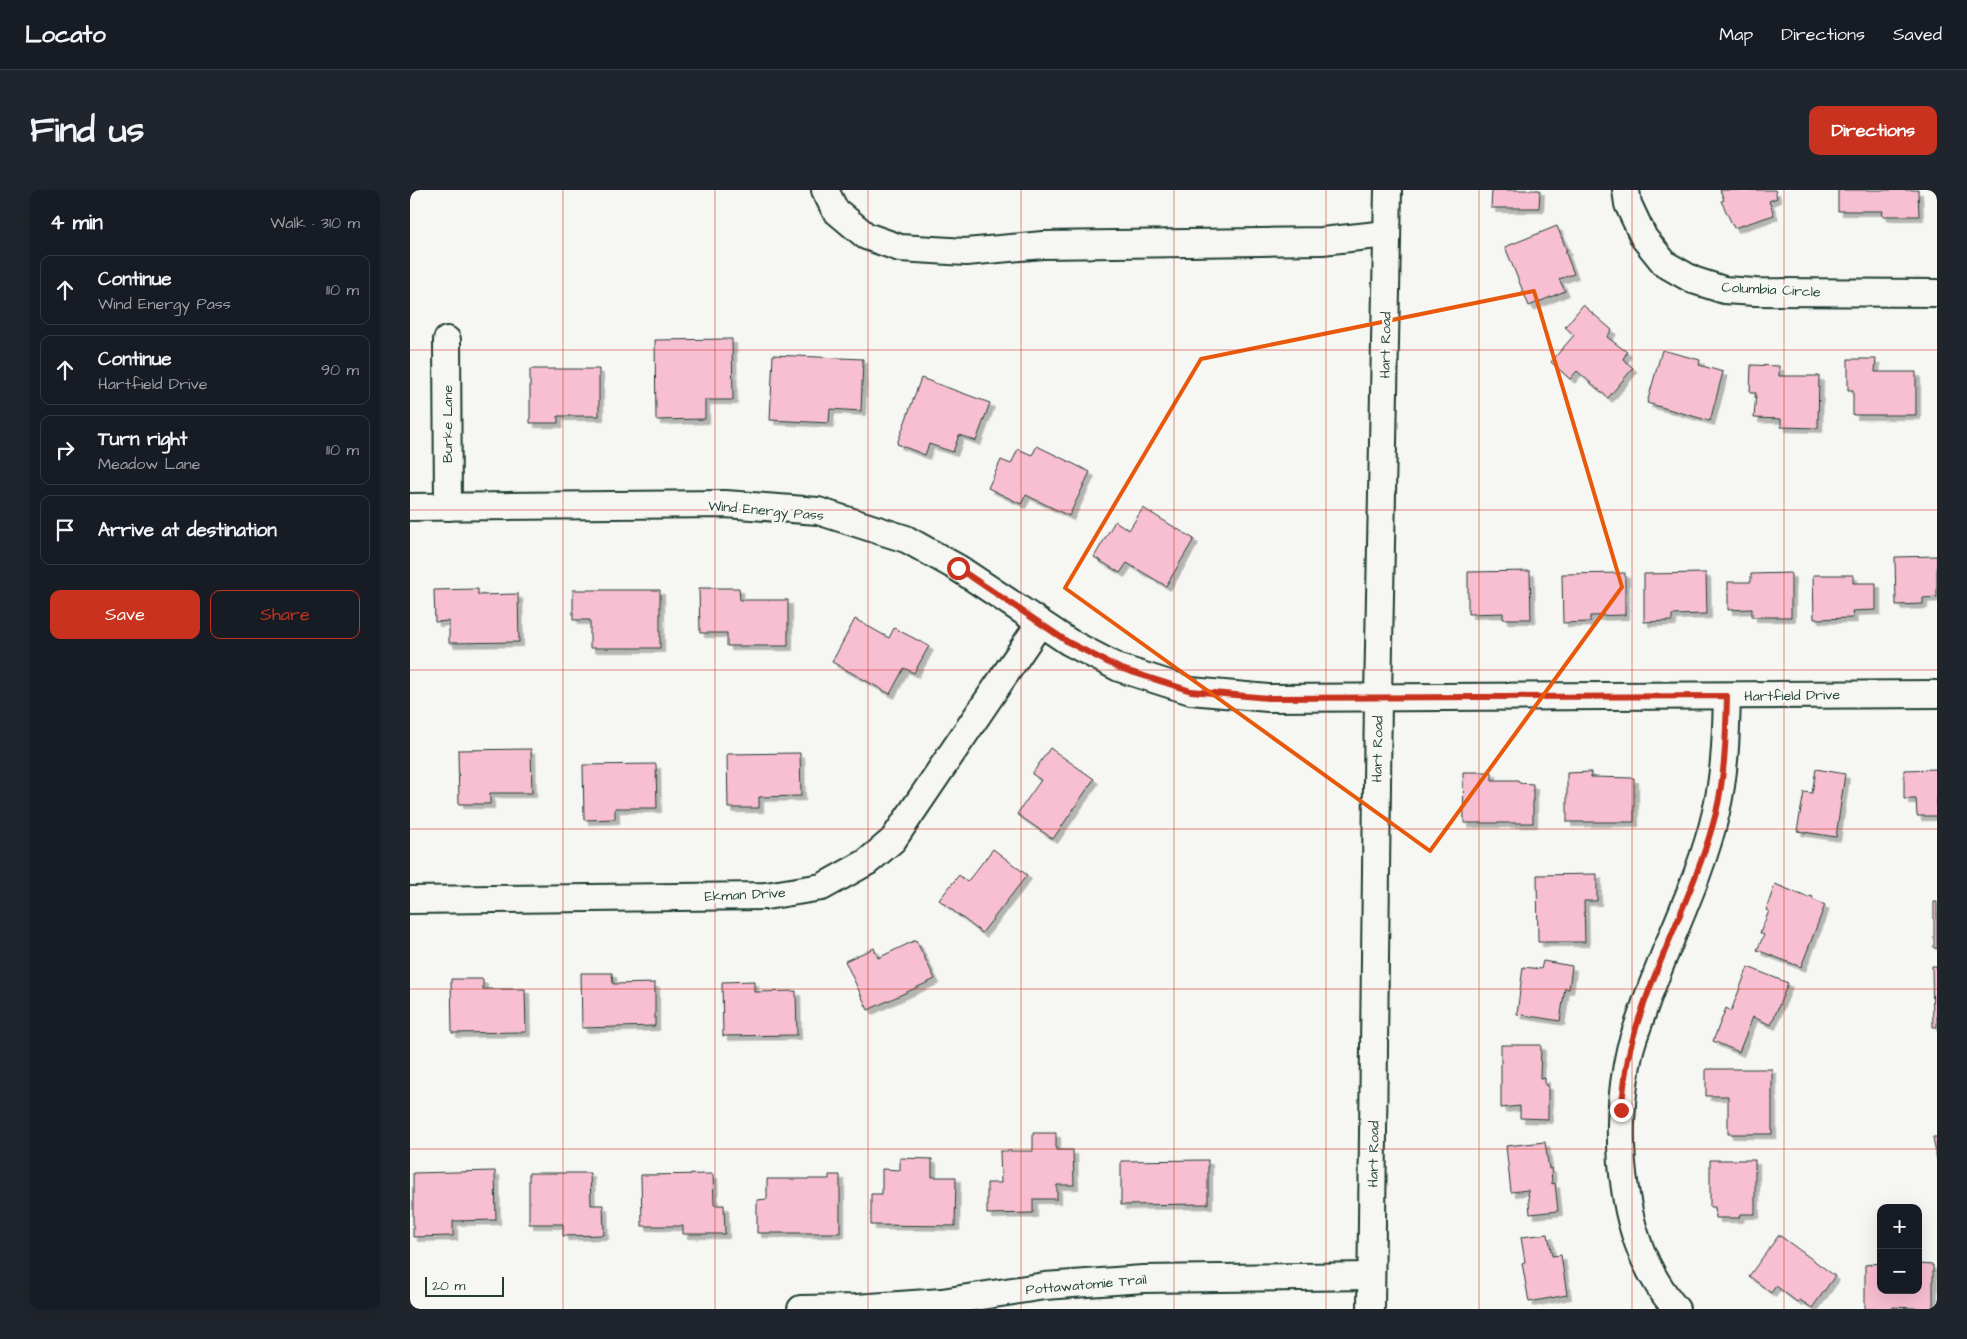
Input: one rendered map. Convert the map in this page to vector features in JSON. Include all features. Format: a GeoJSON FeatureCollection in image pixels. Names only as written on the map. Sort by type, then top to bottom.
{"type":"FeatureCollection","features":[{"type":"Feature","properties":{"kind":"street"},"geometry":{"type":"LineString","coordinates":[[825,190],[835,210],[866,236],[900,248],[966,252],[1043,246],[1322,241],[1387,234]]}},
{"type":"Feature","properties":{"kind":"street","name":"Hart Road"},"geometry":{"type":"LineString","coordinates":[[1371,1309],[1378,697],[1388,190]]}},
{"type":"Feature","properties":{"kind":"street","name":"Columbia Circle"},"geometry":{"type":"LineString","coordinates":[[1626,190],[1628,204],[1644,238],[1665,264],[1693,280],[1724,290],[1755,292],[1937,293]]}},
{"type":"Feature","properties":{"kind":"street","name":"Burke Lane"},"geometry":{"type":"LineString","coordinates":[[448,340],[448,507]]}},
{"type":"Feature","properties":{"kind":"street","name":"Wind Energy Pass"},"geometry":{"type":"LineString","coordinates":[[410,508],[725,504],[818,511],[906,539],[958,568],[1068,642],[1119,668],[1191,691],[1268,698],[1378,697]]}},
{"type":"Feature","properties":{"kind":"street","name":"Ekman Drive"},"geometry":{"type":"LineString","coordinates":[[410,900],[766,896],[822,887],[867,862],[893,840],[1040,623]]}},
{"type":"Feature","properties":{"kind":"street","name":"Hartfield Drive"},"geometry":{"type":"LineString","coordinates":[[1378,697],[1937,694]]}},
{"type":"Feature","properties":{"kind":"street"},"geometry":{"type":"LineString","coordinates":[[1676,1309],[1664,1295],[1636,1242],[1628,1209],[1623,1175],[1621,1110],[1630,1050],[1651,987],[1699,866],[1716,812],[1725,755],[1727,696]]}},
{"type":"Feature","properties":{"kind":"street","name":"Pottawatomie Trail"},"geometry":{"type":"LineString","coordinates":[[801,1309],[856,1309],[942,1302],[1045,1286],[1143,1279],[1371,1276]]}},
{"type":"Feature","properties":{"kind":"highlighted area"},"geometry":{"type":"Polygon","coordinates":[[[1534,291],[1622,587],[1430,851],[1065,588],[1201,359],[1534,291]]]}},
{"type":"Feature","properties":{"kind":"building"},"geometry":{"type":"Polygon","coordinates":[[[1492,190],[1540,190],[1539,208],[1491,208],[1492,190]]]}},
{"type":"Feature","properties":{"kind":"building"},"geometry":{"type":"Polygon","coordinates":[[[1720,190],[1775,190],[1777,198],[1769,201],[1774,215],[1734,228],[1721,201],[1724,200],[1720,190]]]}},
{"type":"Feature","properties":{"kind":"building"},"geometry":{"type":"Polygon","coordinates":[[[1838,190],[1918,190],[1919,216],[1882,216],[1883,211],[1838,211],[1838,190]]]}},
{"type":"Feature","properties":{"kind":"building"},"geometry":{"type":"Polygon","coordinates":[[[1557,226],[1574,274],[1559,279],[1565,291],[1529,306],[1505,247],[1557,226]]]}},
{"type":"Feature","properties":{"kind":"building"},"geometry":{"type":"Polygon","coordinates":[[[1583,305],[1612,330],[1607,337],[1627,352],[1623,359],[1633,368],[1608,398],[1577,371],[1570,379],[1551,362],[1574,335],[1565,327],[1583,305]]]}},
{"type":"Feature","properties":{"kind":"building"},"geometry":{"type":"Polygon","coordinates":[[[732,339],[733,400],[705,400],[705,419],[656,420],[655,340],[732,339]]]}},
{"type":"Feature","properties":{"kind":"building"},"geometry":{"type":"Polygon","coordinates":[[[1662,350],[1700,360],[1699,365],[1723,372],[1710,421],[1647,403],[1662,350]]]}},
{"type":"Feature","properties":{"kind":"building"},"geometry":{"type":"Polygon","coordinates":[[[773,355],[863,359],[861,411],[830,409],[829,423],[770,420],[773,355]]]}},
{"type":"Feature","properties":{"kind":"building"},"geometry":{"type":"Polygon","coordinates":[[[1848,359],[1876,359],[1875,372],[1916,372],[1916,415],[1853,415],[1853,390],[1848,390],[1848,359]]]}},
{"type":"Feature","properties":{"kind":"building"},"geometry":{"type":"Polygon","coordinates":[[[1751,365],[1779,366],[1779,376],[1819,376],[1818,428],[1781,427],[1781,419],[1754,418],[1756,393],[1750,393],[1751,365]]]}},
{"type":"Feature","properties":{"kind":"building"},"geometry":{"type":"Polygon","coordinates":[[[530,369],[599,369],[599,416],[558,416],[558,423],[530,423],[530,369]]]}},
{"type":"Feature","properties":{"kind":"building"},"geometry":{"type":"Polygon","coordinates":[[[921,378],[990,403],[976,441],[959,435],[953,452],[929,444],[925,455],[897,444],[921,378]]]}},
{"type":"Feature","properties":{"kind":"building"},"geometry":{"type":"Polygon","coordinates":[[[1037,446],[1090,472],[1069,516],[1026,495],[1021,504],[988,488],[1001,460],[1011,464],[1018,449],[1032,455],[1037,446]]]}},
{"type":"Feature","properties":{"kind":"building"},"geometry":{"type":"Polygon","coordinates":[[[1143,508],[1194,539],[1166,586],[1127,563],[1120,573],[1094,557],[1115,521],[1129,530],[1143,508]]]}},
{"type":"Feature","properties":{"kind":"building"},"geometry":{"type":"Polygon","coordinates":[[[1937,556],[1937,597],[1923,598],[1923,604],[1896,605],[1895,557],[1937,556]]]}},
{"type":"Feature","properties":{"kind":"building"},"geometry":{"type":"Polygon","coordinates":[[[1530,571],[1531,619],[1503,619],[1503,613],[1468,614],[1468,572],[1530,571]]]}},
{"type":"Feature","properties":{"kind":"building"},"geometry":{"type":"Polygon","coordinates":[[[1625,573],[1625,615],[1590,616],[1590,622],[1563,623],[1562,574],[1625,573]]]}},
{"type":"Feature","properties":{"kind":"building"},"geometry":{"type":"Polygon","coordinates":[[[1706,573],[1707,614],[1672,615],[1672,621],[1644,622],[1644,574],[1706,573]]]}},
{"type":"Feature","properties":{"kind":"building"},"geometry":{"type":"Polygon","coordinates":[[[1791,573],[1791,617],[1752,617],[1752,609],[1728,610],[1728,582],[1751,582],[1751,574],[1791,573]]]}},
{"type":"Feature","properties":{"kind":"building"},"geometry":{"type":"Polygon","coordinates":[[[1813,575],[1853,575],[1853,583],[1876,583],[1876,610],[1852,611],[1853,618],[1814,619],[1813,575]]]}},
{"type":"Feature","properties":{"kind":"building"},"geometry":{"type":"Polygon","coordinates":[[[699,588],[739,588],[740,600],[788,600],[788,646],[727,646],[727,633],[700,633],[699,588]]]}},
{"type":"Feature","properties":{"kind":"building"},"geometry":{"type":"Polygon","coordinates":[[[478,589],[478,595],[518,594],[519,642],[449,643],[449,621],[435,622],[434,590],[478,589]]]}},
{"type":"Feature","properties":{"kind":"building"},"geometry":{"type":"Polygon","coordinates":[[[573,590],[660,590],[660,648],[590,648],[590,620],[573,620],[573,590]]]}},
{"type":"Feature","properties":{"kind":"building"},"geometry":{"type":"Polygon","coordinates":[[[855,619],[889,638],[894,628],[929,646],[914,673],[904,668],[890,694],[832,662],[855,619]]]}},
{"type":"Feature","properties":{"kind":"building"},"geometry":{"type":"Polygon","coordinates":[[[1050,748],[1094,779],[1053,839],[1017,814],[1041,780],[1032,774],[1050,748]]]}},
{"type":"Feature","properties":{"kind":"building"},"geometry":{"type":"Polygon","coordinates":[[[531,749],[532,793],[490,793],[490,804],[459,804],[458,750],[531,749]]]}},
{"type":"Feature","properties":{"kind":"building"},"geometry":{"type":"Polygon","coordinates":[[[800,753],[801,796],[759,797],[759,808],[728,808],[727,754],[800,753]]]}},
{"type":"Feature","properties":{"kind":"building"},"geometry":{"type":"Polygon","coordinates":[[[656,764],[657,808],[615,808],[615,819],[584,820],[583,765],[656,764]]]}},
{"type":"Feature","properties":{"kind":"building"},"geometry":{"type":"Polygon","coordinates":[[[1816,769],[1845,774],[1836,837],[1797,831],[1804,792],[1812,793],[1816,769]]]}},
{"type":"Feature","properties":{"kind":"building"},"geometry":{"type":"Polygon","coordinates":[[[1937,769],[1937,816],[1917,816],[1916,799],[1904,799],[1904,770],[1937,769]]]}},
{"type":"Feature","properties":{"kind":"building"},"geometry":{"type":"Polygon","coordinates":[[[1463,772],[1492,772],[1492,780],[1518,780],[1519,783],[1533,784],[1533,823],[1464,823],[1463,772]]]}},
{"type":"Feature","properties":{"kind":"building"},"geometry":{"type":"Polygon","coordinates":[[[1591,772],[1591,777],[1634,778],[1634,822],[1567,822],[1567,773],[1591,772]]]}},
{"type":"Feature","properties":{"kind":"building"},"geometry":{"type":"Polygon","coordinates":[[[993,849],[1027,875],[982,933],[939,900],[959,875],[967,882],[993,849]]]}},
{"type":"Feature","properties":{"kind":"building"},"geometry":{"type":"Polygon","coordinates":[[[1597,874],[1597,901],[1584,901],[1585,942],[1538,942],[1537,875],[1597,874]]]}},
{"type":"Feature","properties":{"kind":"building"},"geometry":{"type":"Polygon","coordinates":[[[1775,884],[1809,898],[1810,896],[1813,897],[1812,899],[1825,905],[1801,967],[1757,950],[1764,935],[1760,933],[1769,911],[1766,910],[1775,884]]]}},
{"type":"Feature","properties":{"kind":"building"},"geometry":{"type":"Polygon","coordinates":[[[1934,902],[1937,902],[1937,949],[1934,948],[1934,902]]]}},
{"type":"Feature","properties":{"kind":"building"},"geometry":{"type":"Polygon","coordinates":[[[916,940],[935,979],[868,1010],[845,961],[874,948],[878,958],[916,940]]]}},
{"type":"Feature","properties":{"kind":"building"},"geometry":{"type":"Polygon","coordinates":[[[1543,961],[1572,966],[1569,989],[1565,988],[1560,1021],[1517,1014],[1523,967],[1541,969],[1543,961]]]}},
{"type":"Feature","properties":{"kind":"building"},"geometry":{"type":"Polygon","coordinates":[[[1932,966],[1937,966],[1937,1027],[1933,1027],[1932,966]]]}},
{"type":"Feature","properties":{"kind":"building"},"geometry":{"type":"Polygon","coordinates":[[[1748,967],[1788,983],[1771,1025],[1753,1017],[1739,1052],[1713,1041],[1726,1008],[1731,1011],[1748,967]]]}},
{"type":"Feature","properties":{"kind":"building"},"geometry":{"type":"Polygon","coordinates":[[[581,973],[612,973],[613,984],[655,983],[655,1026],[582,1028],[581,973]]]}},
{"type":"Feature","properties":{"kind":"building"},"geometry":{"type":"Polygon","coordinates":[[[451,979],[483,979],[483,989],[525,989],[526,1032],[452,1033],[451,979]]]}},
{"type":"Feature","properties":{"kind":"building"},"geometry":{"type":"Polygon","coordinates":[[[754,981],[754,992],[796,991],[797,1035],[723,1036],[722,982],[754,981]]]}},
{"type":"Feature","properties":{"kind":"building"},"geometry":{"type":"Polygon","coordinates":[[[1501,1045],[1541,1045],[1540,1079],[1545,1078],[1545,1085],[1548,1085],[1548,1119],[1520,1118],[1520,1106],[1501,1108],[1501,1045]]]}},
{"type":"Feature","properties":{"kind":"building"},"geometry":{"type":"Polygon","coordinates":[[[1706,1069],[1772,1069],[1772,1134],[1728,1134],[1728,1096],[1706,1096],[1706,1069]]]}},
{"type":"Feature","properties":{"kind":"building"},"geometry":{"type":"Polygon","coordinates":[[[1033,1133],[1056,1133],[1056,1150],[1073,1150],[1074,1185],[1057,1185],[1057,1199],[1033,1199],[1033,1213],[987,1214],[987,1183],[1001,1183],[1000,1151],[1033,1151],[1033,1133]]]}},
{"type":"Feature","properties":{"kind":"building"},"geometry":{"type":"Polygon","coordinates":[[[1933,1137],[1937,1137],[1937,1160],[1933,1137]]]}},
{"type":"Feature","properties":{"kind":"building"},"geometry":{"type":"Polygon","coordinates":[[[1545,1142],[1549,1169],[1551,1168],[1552,1184],[1555,1183],[1558,1211],[1530,1214],[1528,1190],[1511,1192],[1506,1146],[1545,1142]]]}},
{"type":"Feature","properties":{"kind":"building"},"geometry":{"type":"Polygon","coordinates":[[[900,1158],[932,1159],[932,1177],[956,1177],[955,1226],[871,1225],[871,1194],[882,1194],[882,1169],[900,1170],[900,1158]]]}},
{"type":"Feature","properties":{"kind":"building"},"geometry":{"type":"Polygon","coordinates":[[[1208,1160],[1208,1204],[1121,1205],[1121,1161],[1208,1160]]]}},
{"type":"Feature","properties":{"kind":"building"},"geometry":{"type":"Polygon","coordinates":[[[1710,1160],[1755,1160],[1755,1214],[1740,1214],[1739,1218],[1716,1218],[1715,1207],[1710,1207],[1710,1160]]]}},
{"type":"Feature","properties":{"kind":"building"},"geometry":{"type":"Polygon","coordinates":[[[495,1171],[496,1220],[453,1221],[453,1236],[413,1237],[413,1173],[495,1171]]]}},
{"type":"Feature","properties":{"kind":"building"},"geometry":{"type":"Polygon","coordinates":[[[529,1173],[590,1173],[591,1205],[603,1205],[604,1235],[563,1236],[563,1224],[529,1224],[529,1173]]]}},
{"type":"Feature","properties":{"kind":"building"},"geometry":{"type":"Polygon","coordinates":[[[713,1174],[714,1205],[724,1205],[725,1234],[683,1234],[683,1226],[642,1226],[641,1175],[713,1174]]]}},
{"type":"Feature","properties":{"kind":"building"},"geometry":{"type":"Polygon","coordinates":[[[829,1175],[840,1175],[840,1233],[757,1233],[757,1200],[767,1199],[767,1179],[829,1179],[829,1175]]]}},
{"type":"Feature","properties":{"kind":"building"},"geometry":{"type":"Polygon","coordinates":[[[1548,1234],[1552,1256],[1561,1255],[1567,1295],[1529,1302],[1522,1263],[1525,1262],[1521,1237],[1548,1234]]]}},
{"type":"Feature","properties":{"kind":"building"},"geometry":{"type":"Polygon","coordinates":[[[1779,1235],[1835,1276],[1812,1308],[1800,1300],[1797,1302],[1776,1286],[1771,1293],[1749,1276],[1779,1235]]]}},
{"type":"Feature","properties":{"kind":"building"},"geometry":{"type":"Polygon","coordinates":[[[1877,1264],[1877,1294],[1922,1294],[1922,1264],[1933,1265],[1933,1309],[1893,1307],[1893,1309],[1865,1309],[1865,1265],[1877,1264]]]}},
{"type":"Feature","properties":{"kind":"route"},"geometry":{"type":"LineString","coordinates":[[958,568],[1068,642],[1119,668],[1191,691],[1268,698],[1727,696],[1725,755],[1716,812],[1699,866],[1651,987],[1630,1050],[1621,1110]]}}]}
